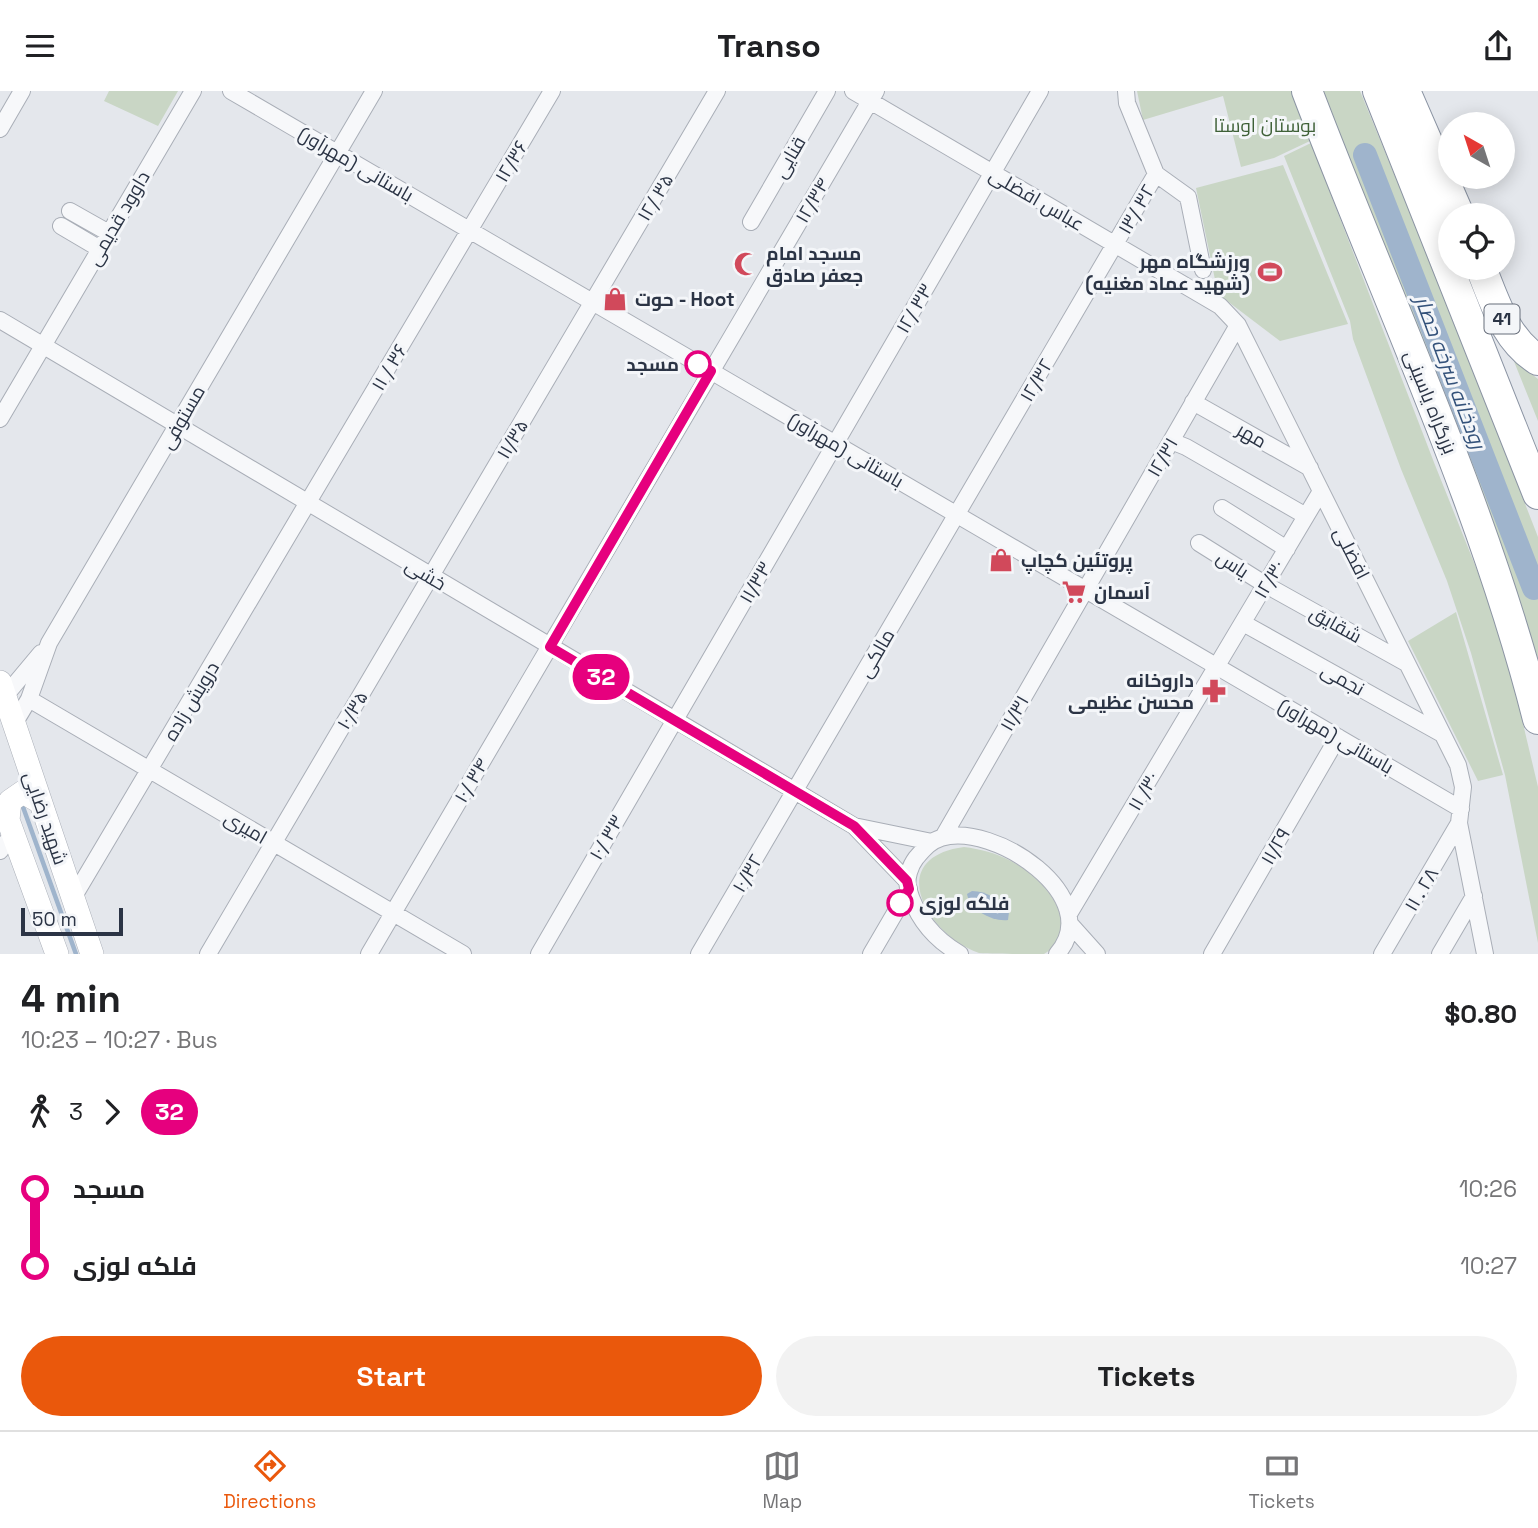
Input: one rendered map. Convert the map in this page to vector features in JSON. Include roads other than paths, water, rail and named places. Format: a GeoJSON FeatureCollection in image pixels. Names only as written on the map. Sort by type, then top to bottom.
{"type":"FeatureCollection","features":[{"type":"Feature","properties":{"kind":"highway","name":"بزرگراه یاسینی"},"geometry":{"type":"LineString","coordinates":[[1307,91],[1356,219],[1437,412],[1521,653],[1538,719]]}},
{"type":"Feature","properties":{"kind":"highway"},"geometry":{"type":"LineString","coordinates":[[1378,91],[1538,494]]}},
{"type":"Feature","properties":{"kind":"highway"},"geometry":{"type":"LineString","coordinates":[[1405,91],[1455,203]]}},
{"type":"Feature","properties":{"kind":"highway","name":"41"},"geometry":{"type":"LineString","coordinates":[[1486,280],[1504,324],[1522,350],[1538,360]]}},
{"type":"Feature","properties":{"kind":"main road","name":"شهید رضایی"},"geometry":{"type":"LineString","coordinates":[[2,689],[92,954]]}},
{"type":"Feature","properties":{"kind":"main road","name":"مستوفی"},"geometry":{"type":"LineString","coordinates":[[0,748],[14,724]]}},
{"type":"Feature","properties":{"kind":"main road"},"geometry":{"type":"LineString","coordinates":[[40,803],[23,792],[10,801],[7,842],[53,951]]}},
{"type":"Feature","properties":{"kind":"street"},"geometry":{"type":"LineString","coordinates":[[0,129],[22,91]]}},
{"type":"Feature","properties":{"kind":"street","name":"داوود قدیمی"},"geometry":{"type":"LineString","coordinates":[[0,419],[193,91]]}},
{"type":"Feature","properties":{"kind":"street","name":"باستانی (مهرآور)"},"geometry":{"type":"LineString","coordinates":[[231,91],[1338,737],[1460,816]]}},
{"type":"Feature","properties":{"kind":"street","name":"مستوفی"},"geometry":{"type":"LineString","coordinates":[[14,724],[29,699],[49,643],[374,91]]}},
{"type":"Feature","properties":{"kind":"street","name":"۱۲/۳۶"},"geometry":{"type":"LineString","coordinates":[[470,230],[552,91]]}},
{"type":"Feature","properties":{"kind":"street","name":"۱۲/ ۳۵"},"geometry":{"type":"LineString","coordinates":[[593,302],[717,91]]}},
{"type":"Feature","properties":{"kind":"street","name":"قنایی"},"geometry":{"type":"LineString","coordinates":[[751,222],[827,91]]}},
{"type":"Feature","properties":{"kind":"street","name":"عباس افضلی"},"geometry":{"type":"LineString","coordinates":[[853,91],[873,96],[992,173],[1220,306]]}},
{"type":"Feature","properties":{"kind":"street","name":"۱۲/ ۳۳"},"geometry":{"type":"LineString","coordinates":[[835,443],[1040,91]]}},
{"type":"Feature","properties":{"kind":"street"},"geometry":{"type":"LineString","coordinates":[[1126,91],[1127,103],[1156,174],[1188,197],[1203,270]]}},
{"type":"Feature","properties":{"kind":"street","name":"۱۲/۳۴"},"geometry":{"type":"LineString","coordinates":[[550,647],[873,96]]}},
{"type":"Feature","properties":{"kind":"street","name":"۱۳/ ۳۲"},"geometry":{"type":"LineString","coordinates":[[1115,245],[1156,174]]}},
{"type":"Feature","properties":{"kind":"street"},"geometry":{"type":"LineString","coordinates":[[70,211],[109,233]]}},
{"type":"Feature","properties":{"kind":"street"},"geometry":{"type":"LineString","coordinates":[[61,226],[100,249]]}},
{"type":"Feature","properties":{"kind":"street","name":"۱۱ / ۳۶"},"geometry":{"type":"LineString","coordinates":[[308,503],[470,230]]}},
{"type":"Feature","properties":{"kind":"street","name":"۱۲/۳۲"},"geometry":{"type":"LineString","coordinates":[[957,515],[1115,245]]}},
{"type":"Feature","properties":{"kind":"street","name":"۱۱/۳۵"},"geometry":{"type":"LineString","coordinates":[[431,576],[593,302]]}},
{"type":"Feature","properties":{"kind":"street","name":"افضلی"},"geometry":{"type":"LineString","coordinates":[[1220,306],[1238,325],[1462,775],[1460,816],[1485,954]]}},
{"type":"Feature","properties":{"kind":"street","name":"خشی"},"geometry":{"type":"LineString","coordinates":[[0,320],[854,826],[908,885],[917,910],[933,934],[960,954]]}},
{"type":"Feature","properties":{"kind":"street","name":"۱۲/۳۱"},"geometry":{"type":"LineString","coordinates":[[1086,590],[1238,325]]}},
{"type":"Feature","properties":{"kind":"street","name":"مهر"},"geometry":{"type":"LineString","coordinates":[[1194,402],[1310,468]]}},
{"type":"Feature","properties":{"kind":"street"},"geometry":{"type":"LineString","coordinates":[[1171,441],[1306,516]]}},
{"type":"Feature","properties":{"kind":"street","name":"۱۱/۳۳"},"geometry":{"type":"LineString","coordinates":[[674,720],[835,443]]}},
{"type":"Feature","properties":{"kind":"street","name":"۱۲/۳۰"},"geometry":{"type":"LineString","coordinates":[[1218,667],[1321,491]]}},
{"type":"Feature","properties":{"kind":"street","name":"درویش زاده"},"geometry":{"type":"LineString","coordinates":[[73,898],[308,503]]}},
{"type":"Feature","properties":{"kind":"street"},"geometry":{"type":"LineString","coordinates":[[1222,508],[1287,549]]}},
{"type":"Feature","properties":{"kind":"street","name":"مالکی"},"geometry":{"type":"LineString","coordinates":[[794,792],[957,515]]}},
{"type":"Feature","properties":{"kind":"street","name":"یاس"},"geometry":{"type":"LineString","coordinates":[[1199,543],[1266,585]]}},
{"type":"Feature","properties":{"kind":"street","name":"۱۰/۳۵"},"geometry":{"type":"LineString","coordinates":[[208,954],[431,576]]}},
{"type":"Feature","properties":{"kind":"street","name":"شقایق"},"geometry":{"type":"LineString","coordinates":[[1266,585],[1407,663]]}},
{"type":"Feature","properties":{"kind":"street","name":"۱۱/۳۱"},"geometry":{"type":"LineString","coordinates":[[871,954],[908,885],[913,862],[937,840],[1086,590]]}},
{"type":"Feature","properties":{"kind":"street","name":"نجمی"},"geometry":{"type":"LineString","coordinates":[[1243,623],[1442,734]]}},
{"type":"Feature","properties":{"kind":"street"},"geometry":{"type":"LineString","coordinates":[[2,689],[49,643]]}},
{"type":"Feature","properties":{"kind":"street","name":"۱۰/ ۳۴"},"geometry":{"type":"LineString","coordinates":[[369,954],[550,647]]}},
{"type":"Feature","properties":{"kind":"street","name":"۱۱ /۳۰"},"geometry":{"type":"LineString","coordinates":[[1056,954],[1065,945],[1070,919],[1218,667]]}},
{"type":"Feature","properties":{"kind":"street","name":"امیری"},"geometry":{"type":"LineString","coordinates":[[29,699],[463,954]]}},
{"type":"Feature","properties":{"kind":"street","name":"۱۰/ ۳۳"},"geometry":{"type":"LineString","coordinates":[[538,954],[674,720]]}},
{"type":"Feature","properties":{"kind":"street","name":"۱۱/۲۹"},"geometry":{"type":"LineString","coordinates":[[1212,954],[1338,737]]}},
{"type":"Feature","properties":{"kind":"street","name":"۱۰/۳۲"},"geometry":{"type":"LineString","coordinates":[[699,954],[794,792]]}},
{"type":"Feature","properties":{"kind":"street","name":"۱۱ . ۲۸"},"geometry":{"type":"LineString","coordinates":[[1382,954],[1460,816]]}},
{"type":"Feature","properties":{"kind":"street","name":"خشی"},"geometry":{"type":"LineString","coordinates":[[854,826],[937,840],[983,840],[1036,866],[1064,901],[1070,919]]}},
{"type":"Feature","properties":{"kind":"street"},"geometry":{"type":"LineString","coordinates":[[1440,954],[1474,896]]}},
{"type":"Feature","properties":{"kind":"street"},"geometry":{"type":"LineString","coordinates":[[1070,919],[1097,954]]}},
{"type":"Feature","properties":{"kind":"water"},"geometry":{"type":"Polygon","coordinates":[[[972,891],[988,894],[997,900],[1009,912],[1008,920],[995,919],[977,910],[967,894],[972,891]]]}},
{"type":"Feature","properties":{"kind":"waterway","name":"رودخانه سرخه حصار"},"geometry":{"type":"LineString","coordinates":[[1365,155],[1534,588]]}},
{"type":"Feature","properties":{"kind":"waterway"},"geometry":{"type":"LineString","coordinates":[[23,807],[76,954]]}},
{"type":"Feature","properties":{"kind":"place","name":"مسجد امام جعفر صادق"},"geometry":{"type":"Point","coordinates":[746,264]}},
{"type":"Feature","properties":{"kind":"place","name":"ورزشگاه مهر (شهید عماد مغنیه)"},"geometry":{"type":"Point","coordinates":[1270,272]}},
{"type":"Feature","properties":{"kind":"place","name":"حوت - Hoot"},"geometry":{"type":"Point","coordinates":[615,299]}},
{"type":"Feature","properties":{"kind":"place","name":"مسجد"},"geometry":{"type":"Point","coordinates":[698,364]}},
{"type":"Feature","properties":{"kind":"place","name":"پروتئین کچاپ"},"geometry":{"type":"Point","coordinates":[1001,560]}},
{"type":"Feature","properties":{"kind":"place","name":"آسمان"},"geometry":{"type":"Point","coordinates":[1074,592]}},
{"type":"Feature","properties":{"kind":"place","name":"داروخانه محسن عظیمی"},"geometry":{"type":"Point","coordinates":[1214,691]}},
{"type":"Feature","properties":{"kind":"place","name":"فلکه لوزی"},"geometry":{"type":"Point","coordinates":[900,903]}},
{"type":"Feature","properties":{"kind":"park label","name":"بوستان اوستا"},"geometry":{"type":"Point","coordinates":[1265,125]}}]}
